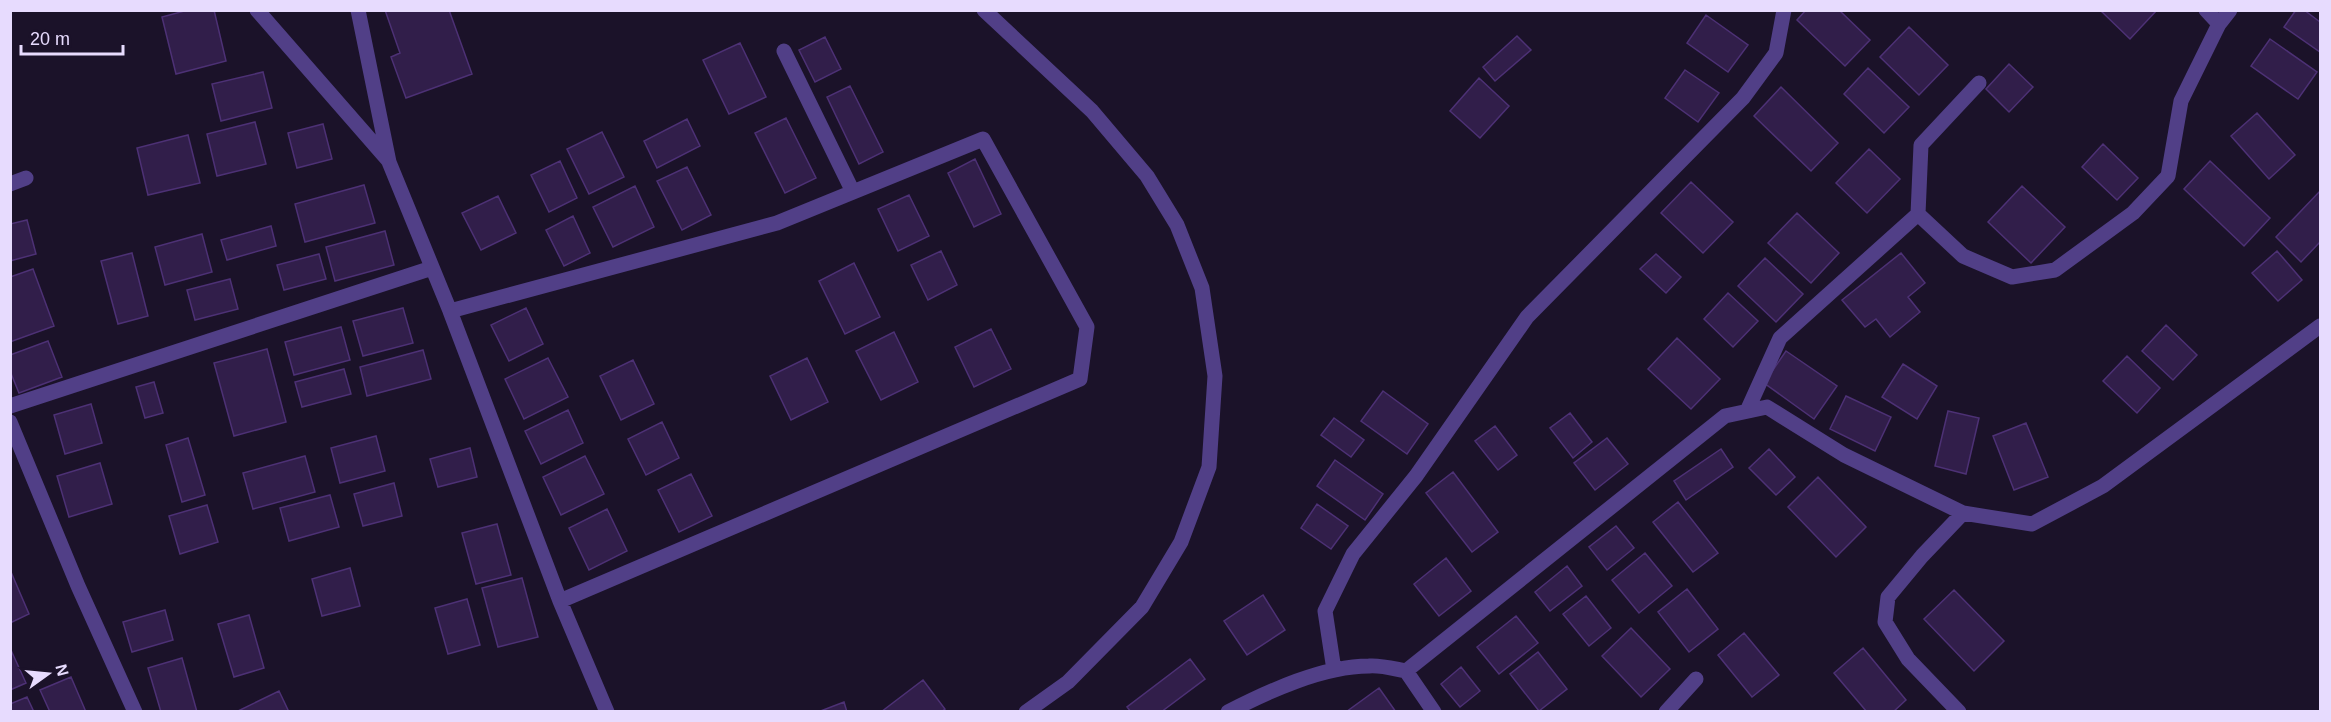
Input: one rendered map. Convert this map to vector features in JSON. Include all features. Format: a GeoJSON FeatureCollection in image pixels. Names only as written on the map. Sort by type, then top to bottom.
{"type":"FeatureCollection","features":[{"type":"Feature","properties":{"kind":"street"},"geometry":{"type":"LineString","coordinates":[[257,10],[390,162]]}},
{"type":"Feature","properties":{"kind":"street"},"geometry":{"type":"LineString","coordinates":[[358,10],[390,162],[450,311],[560,601],[607,711]]}},
{"type":"Feature","properties":{"kind":"street"},"geometry":{"type":"LineString","coordinates":[[984,10],[1092,111],[1147,176],[1177,225],[1202,288],[1215,376],[1209,467],[1181,542],[1142,607],[1068,682],[1026,711]]}},
{"type":"Feature","properties":{"kind":"street"},"geometry":{"type":"LineString","coordinates":[[1334,670],[1325,611],[1353,554],[1416,476],[1527,317],[1743,99],[1776,53],[1784,10]]}},
{"type":"Feature","properties":{"kind":"street"},"geometry":{"type":"LineString","coordinates":[[2206,10],[2219,24]]}},
{"type":"Feature","properties":{"kind":"street"},"geometry":{"type":"LineString","coordinates":[[1918,214],[1963,256],[2012,277],[2055,270],[2133,213],[2168,176],[2181,101],[2219,24],[2230,10]]}},
{"type":"Feature","properties":{"kind":"street"},"geometry":{"type":"LineString","coordinates":[[784,51],[853,192]]}},
{"type":"Feature","properties":{"kind":"street"},"geometry":{"type":"LineString","coordinates":[[1747,411],[1780,338],[1918,214],[1921,144],[1979,83]]}},
{"type":"Feature","properties":{"kind":"street"},"geometry":{"type":"LineString","coordinates":[[450,311],[777,223],[983,139],[1086,327],[1080,379],[560,601]]}},
{"type":"Feature","properties":{"kind":"street"},"geometry":{"type":"LineString","coordinates":[[10,184],[26,178]]}},
{"type":"Feature","properties":{"kind":"street"},"geometry":{"type":"LineString","coordinates":[[10,406],[432,268]]}},
{"type":"Feature","properties":{"kind":"street"},"geometry":{"type":"LineString","coordinates":[[1228,711],[1268,692],[1334,670],[1370,666],[1406,671],[1725,416],[1767,407],[1844,455],[1963,513],[2032,524],[2103,486],[2320,326]]}},
{"type":"Feature","properties":{"kind":"street"},"geometry":{"type":"LineString","coordinates":[[10,422],[78,586],[135,711]]}},
{"type":"Feature","properties":{"kind":"street"},"geometry":{"type":"LineString","coordinates":[[1959,711],[1908,659],[1885,622],[1888,597],[1922,556],[1963,513]]}},
{"type":"Feature","properties":{"kind":"street"},"geometry":{"type":"LineString","coordinates":[[1406,671],[1434,711]]}},
{"type":"Feature","properties":{"kind":"street"},"geometry":{"type":"LineString","coordinates":[[1666,711],[1696,679]]}},
{"type":"Feature","properties":{"kind":"building"},"geometry":{"type":"Polygon","coordinates":[[[188,10],[214,10],[226,61],[176,74],[162,17],[188,10]]]}},
{"type":"Feature","properties":{"kind":"building"},"geometry":{"type":"Polygon","coordinates":[[[385,10],[449,10],[472,74],[406,98],[391,57],[400,53],[385,10]]]}},
{"type":"Feature","properties":{"kind":"building"},"geometry":{"type":"Polygon","coordinates":[[[1806,10],[1839,10],[1870,40],[1845,66],[1797,20],[1806,10]]]}},
{"type":"Feature","properties":{"kind":"building"},"geometry":{"type":"Polygon","coordinates":[[[2100,10],[2157,10],[2130,39],[2100,10]]]}},
{"type":"Feature","properties":{"kind":"building"},"geometry":{"type":"Polygon","coordinates":[[[2296,10],[2304,10],[2320,22],[2320,52],[2284,27],[2296,10]]]}},
{"type":"Feature","properties":{"kind":"building"},"geometry":{"type":"Polygon","coordinates":[[[1706,15],[1748,45],[1728,72],[1687,43],[1706,15]]]}},
{"type":"Feature","properties":{"kind":"building"},"geometry":{"type":"Polygon","coordinates":[[[1909,27],[1948,65],[1919,95],[1880,57],[1909,27]]]}},
{"type":"Feature","properties":{"kind":"building"},"geometry":{"type":"Polygon","coordinates":[[[1517,36],[1531,50],[1495,81],[1483,67],[1517,36]]]}},
{"type":"Feature","properties":{"kind":"building"},"geometry":{"type":"Polygon","coordinates":[[[825,37],[841,69],[815,82],[799,50],[825,37]]]}},
{"type":"Feature","properties":{"kind":"building"},"geometry":{"type":"Polygon","coordinates":[[[2270,39],[2317,72],[2298,99],[2251,66],[2270,39]]]}},
{"type":"Feature","properties":{"kind":"building"},"geometry":{"type":"Polygon","coordinates":[[[740,43],[766,97],[729,114],[703,60],[740,43]]]}},
{"type":"Feature","properties":{"kind":"building"},"geometry":{"type":"Polygon","coordinates":[[[2009,64],[2033,87],[2009,112],[1986,89],[2009,64]]]}},
{"type":"Feature","properties":{"kind":"building"},"geometry":{"type":"Polygon","coordinates":[[[1868,68],[1909,107],[1884,133],[1844,94],[1868,68]]]}},
{"type":"Feature","properties":{"kind":"building"},"geometry":{"type":"Polygon","coordinates":[[[1685,70],[1719,93],[1698,122],[1665,98],[1685,70]]]}},
{"type":"Feature","properties":{"kind":"building"},"geometry":{"type":"Polygon","coordinates":[[[263,72],[272,108],[221,121],[212,84],[263,72]]]}},
{"type":"Feature","properties":{"kind":"building"},"geometry":{"type":"Polygon","coordinates":[[[1479,78],[1509,106],[1480,138],[1450,111],[1479,78]]]}},
{"type":"Feature","properties":{"kind":"building"},"geometry":{"type":"Polygon","coordinates":[[[850,86],[883,152],[859,164],[827,97],[850,86]]]}},
{"type":"Feature","properties":{"kind":"building"},"geometry":{"type":"Polygon","coordinates":[[[1781,87],[1838,143],[1811,171],[1754,116],[1781,87]]]}},
{"type":"Feature","properties":{"kind":"building"},"geometry":{"type":"Polygon","coordinates":[[[2257,113],[2295,155],[2269,179],[2231,136],[2257,113]]]}},
{"type":"Feature","properties":{"kind":"building"},"geometry":{"type":"Polygon","coordinates":[[[786,118],[816,178],[785,193],[755,133],[786,118]]]}},
{"type":"Feature","properties":{"kind":"building"},"geometry":{"type":"Polygon","coordinates":[[[687,119],[700,146],[657,168],[644,141],[687,119]]]}},
{"type":"Feature","properties":{"kind":"building"},"geometry":{"type":"Polygon","coordinates":[[[255,122],[266,164],[217,176],[207,134],[255,122]]]}},
{"type":"Feature","properties":{"kind":"building"},"geometry":{"type":"Polygon","coordinates":[[[323,124],[332,159],[297,168],[288,133],[323,124]]]}},
{"type":"Feature","properties":{"kind":"building"},"geometry":{"type":"Polygon","coordinates":[[[602,132],[624,177],[589,194],[567,149],[602,132]]]}},
{"type":"Feature","properties":{"kind":"building"},"geometry":{"type":"Polygon","coordinates":[[[188,135],[200,183],[148,195],[137,148],[188,135]]]}},
{"type":"Feature","properties":{"kind":"building"},"geometry":{"type":"Polygon","coordinates":[[[2103,144],[2138,178],[2117,200],[2082,167],[2103,144]]]}},
{"type":"Feature","properties":{"kind":"building"},"geometry":{"type":"Polygon","coordinates":[[[1869,149],[1900,179],[1867,213],[1836,183],[1869,149]]]}},
{"type":"Feature","properties":{"kind":"building"},"geometry":{"type":"Polygon","coordinates":[[[975,159],[1001,214],[974,227],[948,173],[975,159]]]}},
{"type":"Feature","properties":{"kind":"building"},"geometry":{"type":"Polygon","coordinates":[[[560,161],[577,198],[549,212],[531,175],[560,161]]]}},
{"type":"Feature","properties":{"kind":"building"},"geometry":{"type":"Polygon","coordinates":[[[2210,161],[2270,218],[2244,246],[2184,189],[2210,161]]]}},
{"type":"Feature","properties":{"kind":"building"},"geometry":{"type":"Polygon","coordinates":[[[687,167],[711,215],[682,230],[657,181],[687,167]]]}},
{"type":"Feature","properties":{"kind":"building"},"geometry":{"type":"Polygon","coordinates":[[[1691,182],[1733,222],[1703,253],[1661,213],[1691,182]]]}},
{"type":"Feature","properties":{"kind":"building"},"geometry":{"type":"Polygon","coordinates":[[[364,185],[375,223],[305,242],[295,204],[364,185]]]}},
{"type":"Feature","properties":{"kind":"building"},"geometry":{"type":"Polygon","coordinates":[[[635,186],[654,227],[613,247],[593,207],[635,186]]]}},
{"type":"Feature","properties":{"kind":"building"},"geometry":{"type":"Polygon","coordinates":[[[2022,186],[2065,227],[2031,263],[1988,222],[2022,186]]]}},
{"type":"Feature","properties":{"kind":"building"},"geometry":{"type":"Polygon","coordinates":[[[2320,191],[2320,242],[2301,262],[2276,237],[2320,191]]]}},
{"type":"Feature","properties":{"kind":"building"},"geometry":{"type":"Polygon","coordinates":[[[909,195],[929,236],[898,251],[878,209],[909,195]]]}},
{"type":"Feature","properties":{"kind":"building"},"geometry":{"type":"Polygon","coordinates":[[[498,196],[516,233],[481,250],[462,213],[498,196]]]}},
{"type":"Feature","properties":{"kind":"building"},"geometry":{"type":"Polygon","coordinates":[[[1797,213],[1839,253],[1811,283],[1768,243],[1797,213]]]}},
{"type":"Feature","properties":{"kind":"building"},"geometry":{"type":"Polygon","coordinates":[[[573,216],[590,253],[564,266],[546,230],[573,216]]]}},
{"type":"Feature","properties":{"kind":"building"},"geometry":{"type":"Polygon","coordinates":[[[27,220],[36,254],[10,261],[10,224],[27,220]]]}},
{"type":"Feature","properties":{"kind":"building"},"geometry":{"type":"Polygon","coordinates":[[[271,226],[276,246],[227,260],[221,240],[271,226]]]}},
{"type":"Feature","properties":{"kind":"building"},"geometry":{"type":"Polygon","coordinates":[[[385,231],[394,265],[335,281],[326,247],[385,231]]]}},
{"type":"Feature","properties":{"kind":"building"},"geometry":{"type":"Polygon","coordinates":[[[202,234],[212,272],[165,285],[155,247],[202,234]]]}},
{"type":"Feature","properties":{"kind":"building"},"geometry":{"type":"Polygon","coordinates":[[[941,251],[957,285],[928,300],[911,265],[941,251]]]}},
{"type":"Feature","properties":{"kind":"building"},"geometry":{"type":"Polygon","coordinates":[[[2277,251],[2302,280],[2278,301],[2252,273],[2277,251]]]}},
{"type":"Feature","properties":{"kind":"building"},"geometry":{"type":"Polygon","coordinates":[[[132,253],[148,316],[118,324],[101,261],[132,253]]]}},
{"type":"Feature","properties":{"kind":"building"},"geometry":{"type":"Polygon","coordinates":[[[1901,253],[1925,283],[1908,297],[1920,312],[1890,337],[1876,319],[1865,327],[1842,300],[1901,253]]]}},
{"type":"Feature","properties":{"kind":"building"},"geometry":{"type":"Polygon","coordinates":[[[319,254],[326,279],[284,290],[277,265],[319,254]]]}},
{"type":"Feature","properties":{"kind":"building"},"geometry":{"type":"Polygon","coordinates":[[[1656,254],[1681,277],[1666,293],[1640,269],[1656,254]]]}},
{"type":"Feature","properties":{"kind":"building"},"geometry":{"type":"Polygon","coordinates":[[[1765,258],[1803,294],[1776,322],[1738,286],[1765,258]]]}},
{"type":"Feature","properties":{"kind":"building"},"geometry":{"type":"Polygon","coordinates":[[[854,263],[880,317],[845,334],[819,281],[854,263]]]}},
{"type":"Feature","properties":{"kind":"building"},"geometry":{"type":"Polygon","coordinates":[[[33,269],[54,326],[10,342],[10,277],[33,269]]]}},
{"type":"Feature","properties":{"kind":"building"},"geometry":{"type":"Polygon","coordinates":[[[230,279],[238,309],[195,320],[187,290],[230,279]]]}},
{"type":"Feature","properties":{"kind":"building"},"geometry":{"type":"Polygon","coordinates":[[[1728,293],[1758,321],[1733,347],[1704,319],[1728,293]]]}},
{"type":"Feature","properties":{"kind":"building"},"geometry":{"type":"Polygon","coordinates":[[[403,308],[413,343],[363,356],[353,321],[403,308]]]}},
{"type":"Feature","properties":{"kind":"building"},"geometry":{"type":"Polygon","coordinates":[[[526,308],[543,344],[509,361],[491,325],[526,308]]]}},
{"type":"Feature","properties":{"kind":"building"},"geometry":{"type":"Polygon","coordinates":[[[2166,325],[2197,355],[2173,380],[2142,351],[2166,325]]]}},
{"type":"Feature","properties":{"kind":"building"},"geometry":{"type":"Polygon","coordinates":[[[341,327],[350,360],[294,375],[285,342],[341,327]]]}},
{"type":"Feature","properties":{"kind":"building"},"geometry":{"type":"Polygon","coordinates":[[[991,329],[1011,369],[974,387],[955,347],[991,329]]]}},
{"type":"Feature","properties":{"kind":"building"},"geometry":{"type":"Polygon","coordinates":[[[894,332],[918,382],[881,400],[856,351],[894,332]]]}},
{"type":"Feature","properties":{"kind":"building"},"geometry":{"type":"Polygon","coordinates":[[[1677,338],[1720,379],[1691,409],[1648,369],[1677,338]]]}},
{"type":"Feature","properties":{"kind":"building"},"geometry":{"type":"Polygon","coordinates":[[[48,341],[62,377],[19,393],[10,371],[10,355],[48,341]]]}},
{"type":"Feature","properties":{"kind":"building"},"geometry":{"type":"Polygon","coordinates":[[[267,349],[286,422],[234,436],[214,363],[267,349]]]}},
{"type":"Feature","properties":{"kind":"building"},"geometry":{"type":"Polygon","coordinates":[[[423,350],[431,379],[367,396],[360,367],[423,350]]]}},
{"type":"Feature","properties":{"kind":"building"},"geometry":{"type":"Polygon","coordinates":[[[1786,351],[1837,386],[1814,419],[1764,383],[1786,351]]]}},
{"type":"Feature","properties":{"kind":"building"},"geometry":{"type":"Polygon","coordinates":[[[2127,356],[2160,388],[2137,413],[2103,381],[2127,356]]]}},
{"type":"Feature","properties":{"kind":"building"},"geometry":{"type":"Polygon","coordinates":[[[548,358],[568,397],[524,419],[505,379],[548,358]]]}},
{"type":"Feature","properties":{"kind":"building"},"geometry":{"type":"Polygon","coordinates":[[[807,358],[828,402],[791,420],[770,376],[807,358]]]}},
{"type":"Feature","properties":{"kind":"building"},"geometry":{"type":"Polygon","coordinates":[[[633,360],[654,404],[621,420],[600,376],[633,360]]]}},
{"type":"Feature","properties":{"kind":"building"},"geometry":{"type":"Polygon","coordinates":[[[1903,364],[1937,386],[1917,419],[1882,397],[1903,364]]]}},
{"type":"Feature","properties":{"kind":"building"},"geometry":{"type":"Polygon","coordinates":[[[344,369],[351,394],[302,407],[295,382],[344,369]]]}},
{"type":"Feature","properties":{"kind":"building"},"geometry":{"type":"Polygon","coordinates":[[[154,382],[163,413],[145,418],[136,387],[154,382]]]}},
{"type":"Feature","properties":{"kind":"building"},"geometry":{"type":"Polygon","coordinates":[[[1383,391],[1428,424],[1407,454],[1361,421],[1383,391]]]}},
{"type":"Feature","properties":{"kind":"building"},"geometry":{"type":"Polygon","coordinates":[[[1846,396],[1891,417],[1875,451],[1830,429],[1846,396]]]}},
{"type":"Feature","properties":{"kind":"building"},"geometry":{"type":"Polygon","coordinates":[[[91,404],[102,443],[65,454],[54,415],[91,404]]]}},
{"type":"Feature","properties":{"kind":"building"},"geometry":{"type":"Polygon","coordinates":[[[568,410],[583,443],[541,464],[525,431],[568,410]]]}},
{"type":"Feature","properties":{"kind":"building"},"geometry":{"type":"Polygon","coordinates":[[[1948,411],[1979,418],[1966,474],[1935,466],[1948,411]]]}},
{"type":"Feature","properties":{"kind":"building"},"geometry":{"type":"Polygon","coordinates":[[[1570,413],[1592,442],[1573,458],[1550,428],[1570,413]]]}},
{"type":"Feature","properties":{"kind":"building"},"geometry":{"type":"Polygon","coordinates":[[[1334,418],[1364,440],[1351,457],[1321,435],[1334,418]]]}},
{"type":"Feature","properties":{"kind":"building"},"geometry":{"type":"Polygon","coordinates":[[[662,422],[679,458],[646,475],[628,439],[662,422]]]}},
{"type":"Feature","properties":{"kind":"building"},"geometry":{"type":"Polygon","coordinates":[[[2026,423],[2048,477],[2014,490],[1993,436],[2026,423]]]}},
{"type":"Feature","properties":{"kind":"building"},"geometry":{"type":"Polygon","coordinates":[[[1495,426],[1517,455],[1498,470],[1475,441],[1495,426]]]}},
{"type":"Feature","properties":{"kind":"building"},"geometry":{"type":"Polygon","coordinates":[[[376,436],[385,471],[340,483],[331,448],[376,436]]]}},
{"type":"Feature","properties":{"kind":"building"},"geometry":{"type":"Polygon","coordinates":[[[188,438],[205,495],[182,502],[166,445],[188,438]]]}},
{"type":"Feature","properties":{"kind":"building"},"geometry":{"type":"Polygon","coordinates":[[[1607,438],[1628,464],[1595,490],[1574,463],[1607,438]]]}},
{"type":"Feature","properties":{"kind":"building"},"geometry":{"type":"Polygon","coordinates":[[[470,448],[477,477],[438,487],[430,459],[470,448]]]}},
{"type":"Feature","properties":{"kind":"building"},"geometry":{"type":"Polygon","coordinates":[[[1721,449],[1733,467],[1686,500],[1674,481],[1721,449]]]}},
{"type":"Feature","properties":{"kind":"building"},"geometry":{"type":"Polygon","coordinates":[[[1769,449],[1795,477],[1776,495],[1749,468],[1769,449]]]}},
{"type":"Feature","properties":{"kind":"building"},"geometry":{"type":"Polygon","coordinates":[[[305,456],[315,492],[253,509],[243,473],[305,456]]]}},
{"type":"Feature","properties":{"kind":"building"},"geometry":{"type":"Polygon","coordinates":[[[585,456],[604,494],[561,515],[543,477],[585,456]]]}},
{"type":"Feature","properties":{"kind":"building"},"geometry":{"type":"Polygon","coordinates":[[[1335,460],[1383,494],[1365,520],[1317,486],[1335,460]]]}},
{"type":"Feature","properties":{"kind":"building"},"geometry":{"type":"Polygon","coordinates":[[[100,463],[112,504],[69,517],[57,476],[100,463]]]}},
{"type":"Feature","properties":{"kind":"building"},"geometry":{"type":"Polygon","coordinates":[[[1453,472],[1498,532],[1472,552],[1426,493],[1453,472]]]}},
{"type":"Feature","properties":{"kind":"building"},"geometry":{"type":"Polygon","coordinates":[[[691,474],[712,516],[679,532],[658,490],[691,474]]]}},
{"type":"Feature","properties":{"kind":"building"},"geometry":{"type":"Polygon","coordinates":[[[1818,477],[1866,527],[1836,557],[1788,507],[1818,477]]]}},
{"type":"Feature","properties":{"kind":"building"},"geometry":{"type":"Polygon","coordinates":[[[394,483],[402,516],[363,526],[354,494],[394,483]]]}},
{"type":"Feature","properties":{"kind":"building"},"geometry":{"type":"Polygon","coordinates":[[[330,495],[339,527],[289,541],[280,508],[330,495]]]}},
{"type":"Feature","properties":{"kind":"building"},"geometry":{"type":"Polygon","coordinates":[[[1678,502],[1718,553],[1693,572],[1653,522],[1678,502]]]}},
{"type":"Feature","properties":{"kind":"building"},"geometry":{"type":"Polygon","coordinates":[[[1317,504],[1348,526],[1331,549],[1301,528],[1317,504]]]}},
{"type":"Feature","properties":{"kind":"building"},"geometry":{"type":"Polygon","coordinates":[[[207,505],[218,542],[180,554],[169,516],[207,505]]]}},
{"type":"Feature","properties":{"kind":"building"},"geometry":{"type":"Polygon","coordinates":[[[607,509],[627,551],[589,570],[569,528],[607,509]]]}},
{"type":"Feature","properties":{"kind":"building"},"geometry":{"type":"Polygon","coordinates":[[[497,524],[511,575],[476,584],[462,533],[497,524]]]}},
{"type":"Feature","properties":{"kind":"building"},"geometry":{"type":"Polygon","coordinates":[[[1616,526],[1634,548],[1607,570],[1589,547],[1616,526]]]}},
{"type":"Feature","properties":{"kind":"building"},"geometry":{"type":"Polygon","coordinates":[[[1645,553],[1672,586],[1639,613],[1612,580],[1645,553]]]}},
{"type":"Feature","properties":{"kind":"building"},"geometry":{"type":"Polygon","coordinates":[[[1446,558],[1471,591],[1439,616],[1414,584],[1446,558]]]}},
{"type":"Feature","properties":{"kind":"building"},"geometry":{"type":"Polygon","coordinates":[[[1567,566],[1582,586],[1550,611],[1535,592],[1567,566]]]}},
{"type":"Feature","properties":{"kind":"building"},"geometry":{"type":"Polygon","coordinates":[[[350,568],[360,606],[322,616],[312,579],[350,568]]]}},
{"type":"Feature","properties":{"kind":"building"},"geometry":{"type":"Polygon","coordinates":[[[10,573],[29,614],[10,623],[10,573]]]}},
{"type":"Feature","properties":{"kind":"building"},"geometry":{"type":"Polygon","coordinates":[[[522,578],[538,637],[498,647],[482,588],[522,578]]]}},
{"type":"Feature","properties":{"kind":"building"},"geometry":{"type":"Polygon","coordinates":[[[1687,589],[1718,629],[1689,652],[1658,612],[1687,589]]]}},
{"type":"Feature","properties":{"kind":"building"},"geometry":{"type":"Polygon","coordinates":[[[1954,590],[2004,641],[1974,671],[1924,619],[1954,590]]]}},
{"type":"Feature","properties":{"kind":"building"},"geometry":{"type":"Polygon","coordinates":[[[1263,595],[1285,630],[1247,655],[1224,621],[1263,595]]]}},
{"type":"Feature","properties":{"kind":"building"},"geometry":{"type":"Polygon","coordinates":[[[1586,596],[1611,628],[1589,646],[1563,614],[1586,596]]]}},
{"type":"Feature","properties":{"kind":"building"},"geometry":{"type":"Polygon","coordinates":[[[467,599],[480,645],[448,654],[435,608],[467,599]]]}},
{"type":"Feature","properties":{"kind":"building"},"geometry":{"type":"Polygon","coordinates":[[[165,610],[173,640],[132,652],[123,622],[165,610]]]}},
{"type":"Feature","properties":{"kind":"building"},"geometry":{"type":"Polygon","coordinates":[[[249,615],[264,668],[234,677],[218,624],[249,615]]]}},
{"type":"Feature","properties":{"kind":"building"},"geometry":{"type":"Polygon","coordinates":[[[1516,616],[1538,643],[1499,674],[1477,647],[1516,616]]]}},
{"type":"Feature","properties":{"kind":"building"},"geometry":{"type":"Polygon","coordinates":[[[1631,628],[1670,669],[1641,697],[1602,656],[1631,628]]]}},
{"type":"Feature","properties":{"kind":"building"},"geometry":{"type":"Polygon","coordinates":[[[1744,633],[1779,675],[1752,697],[1718,655],[1744,633]]]}},
{"type":"Feature","properties":{"kind":"building"},"geometry":{"type":"Polygon","coordinates":[[[10,648],[26,683],[10,690],[10,648]]]}},
{"type":"Feature","properties":{"kind":"building"},"geometry":{"type":"Polygon","coordinates":[[[1863,648],[1906,700],[1893,712],[1867,712],[1834,673],[1863,648]]]}},
{"type":"Feature","properties":{"kind":"building"},"geometry":{"type":"Polygon","coordinates":[[[1538,652],[1567,689],[1539,711],[1510,674],[1538,652]]]}},
{"type":"Feature","properties":{"kind":"building"},"geometry":{"type":"Polygon","coordinates":[[[182,658],[197,712],[161,712],[148,668],[182,658]]]}},
{"type":"Feature","properties":{"kind":"building"},"geometry":{"type":"Polygon","coordinates":[[[1190,659],[1205,679],[1161,712],[1131,712],[1127,707],[1190,659]]]}},
{"type":"Feature","properties":{"kind":"building"},"geometry":{"type":"Polygon","coordinates":[[[1461,667],[1480,691],[1460,707],[1441,684],[1461,667]]]}},
{"type":"Feature","properties":{"kind":"building"},"geometry":{"type":"Polygon","coordinates":[[[71,677],[86,712],[50,712],[40,690],[71,677]]]}},
{"type":"Feature","properties":{"kind":"building"},"geometry":{"type":"Polygon","coordinates":[[[923,680],[945,709],[941,712],[881,712],[923,680]]]}},
{"type":"Feature","properties":{"kind":"building"},"geometry":{"type":"Polygon","coordinates":[[[1379,688],[1396,712],[1346,712],[1379,688]]]}},
{"type":"Feature","properties":{"kind":"building"},"geometry":{"type":"Polygon","coordinates":[[[279,691],[289,712],[236,712],[279,691]]]}},
{"type":"Feature","properties":{"kind":"building"},"geometry":{"type":"Polygon","coordinates":[[[27,697],[34,712],[10,712],[10,704],[27,697]]]}},
{"type":"Feature","properties":{"kind":"building"},"geometry":{"type":"Polygon","coordinates":[[[844,702],[847,712],[818,712],[844,702]]]}}]}
